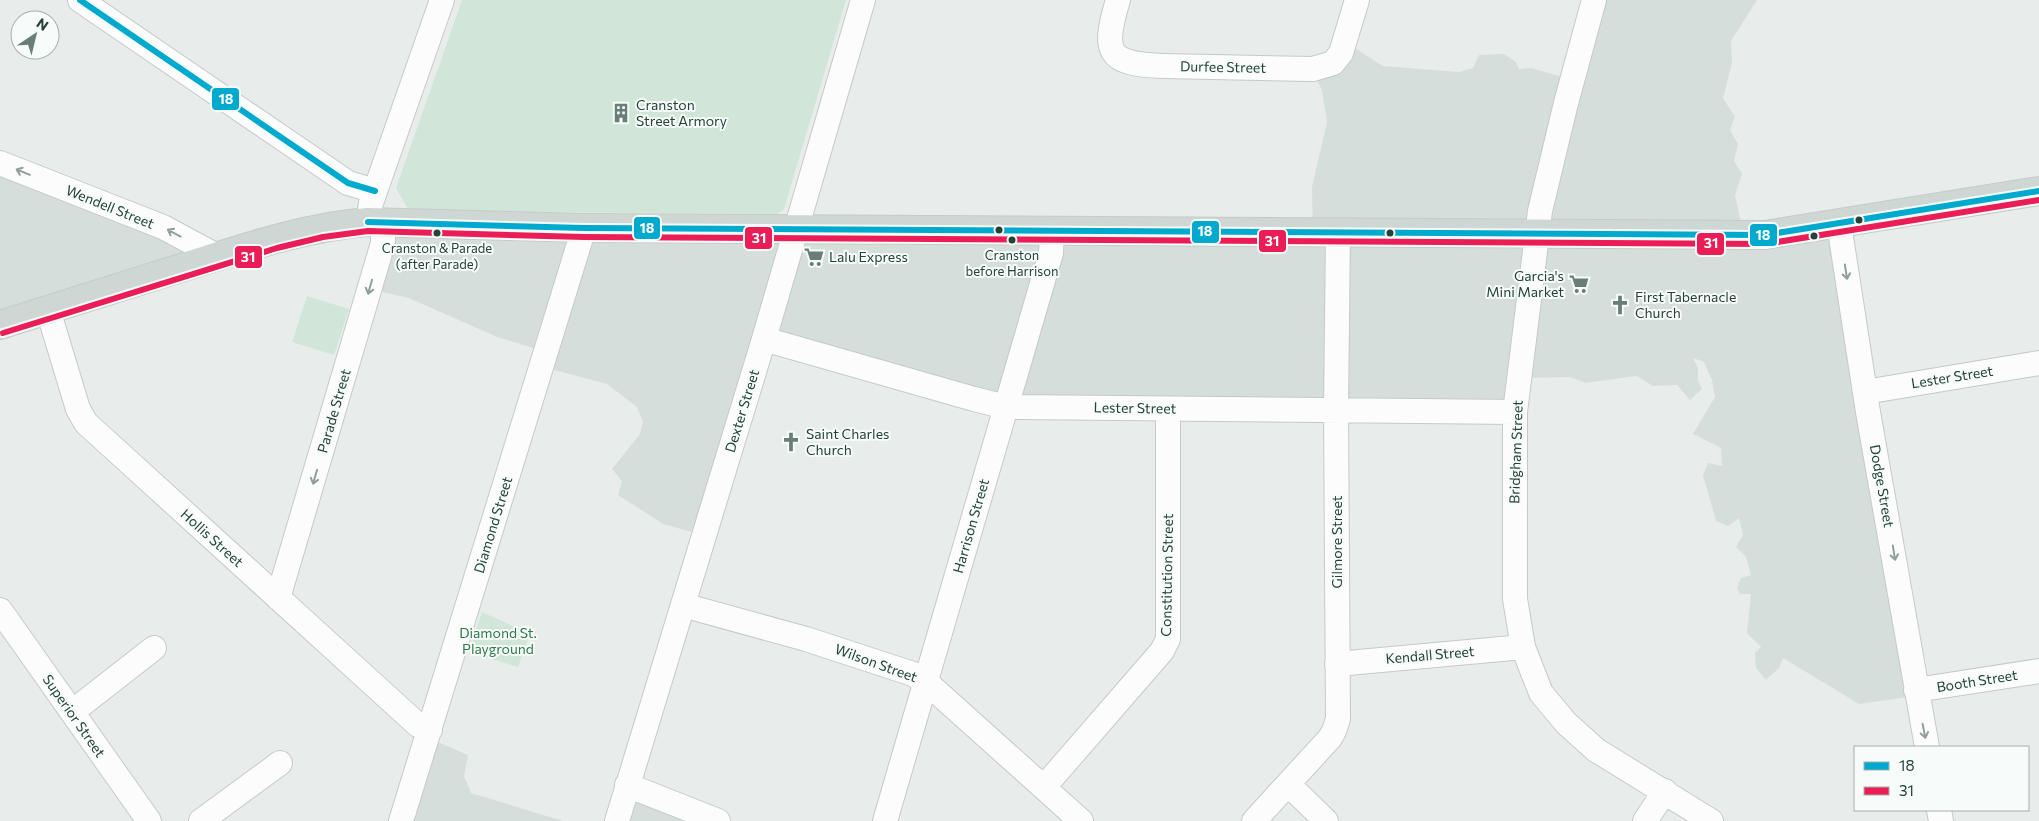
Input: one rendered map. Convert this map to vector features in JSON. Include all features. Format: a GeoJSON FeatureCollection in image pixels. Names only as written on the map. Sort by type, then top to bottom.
{"type":"FeatureCollection","features":[{"type":"Feature","properties":{"kind":"main road"},"geometry":{"type":"LineString","coordinates":[[0,325],[217,256],[335,225],[376,222],[584,228],[1765,235],[2039,191]]}},
{"type":"Feature","properties":{"kind":"street"},"geometry":{"type":"LineString","coordinates":[[80,0],[348,183],[375,191]]}},
{"type":"Feature","properties":{"kind":"street","name":"Parade Street"},"geometry":{"type":"LineString","coordinates":[[278,598],[287,573],[383,243],[371,203],[442,0]]}},
{"type":"Feature","properties":{"kind":"street","name":"Dexter Street"},"geometry":{"type":"LineString","coordinates":[[618,821],[627,785],[764,339],[863,0]]}},
{"type":"Feature","properties":{"kind":"street","name":"Durfee Street"},"geometry":{"type":"LineString","coordinates":[[1118,0],[1109,34],[1109,43],[1114,54],[1125,62],[1147,66],[1312,69],[1333,63],[1341,53],[1357,0]]}},
{"type":"Feature","properties":{"kind":"street","name":"Bridgham Street"},"geometry":{"type":"LineString","coordinates":[[1594,0],[1566,103],[1540,211],[1537,233],[1515,412],[1515,599],[1523,647],[1541,693],[1566,723],[1596,750],[1711,821]]}},
{"type":"Feature","properties":{"kind":"street","name":"Wendell Street"},"geometry":{"type":"LineString","coordinates":[[0,163],[163,228],[217,256]]}},
{"type":"Feature","properties":{"kind":"street","name":"Dodge Street"},"geometry":{"type":"LineString","coordinates":[[1839,224],[1865,392],[1927,746]]}},
{"type":"Feature","properties":{"kind":"street","name":"Diamond Street"},"geometry":{"type":"LineString","coordinates":[[401,821],[584,228]]}},
{"type":"Feature","properties":{"kind":"street","name":"Harrison Street"},"geometry":{"type":"LineString","coordinates":[[885,821],[1051,253],[1052,231]]}},
{"type":"Feature","properties":{"kind":"street","name":"Gilmore Street"},"geometry":{"type":"LineString","coordinates":[[1254,821],[1334,731],[1338,719],[1336,410],[1338,232]]}},
{"type":"Feature","properties":{"kind":"street","name":"Hollis Street"},"geometry":{"type":"LineString","coordinates":[[48,310],[78,410],[86,423],[418,725],[430,730]]}},
{"type":"Feature","properties":{"kind":"street","name":"Lester Street"},"geometry":{"type":"LineString","coordinates":[[764,339],[1006,407],[1515,412]]}},
{"type":"Feature","properties":{"kind":"street","name":"Lester Street"},"geometry":{"type":"LineString","coordinates":[[1865,392],[2039,363]]}},
{"type":"Feature","properties":{"kind":"street","name":"Constitution Street"},"geometry":{"type":"LineString","coordinates":[[1044,787],[1162,651],[1168,639],[1168,409]]}},
{"type":"Feature","properties":{"kind":"street","name":"Wilson Street"},"geometry":{"type":"LineString","coordinates":[[683,605],[806,639],[913,674],[926,682],[1081,821]]}},
{"type":"Feature","properties":{"kind":"street","name":"Superior Street"},"geometry":{"type":"LineString","coordinates":[[0,610],[149,821]]}},
{"type":"Feature","properties":{"kind":"street","name":"Kendall Street"},"geometry":{"type":"LineString","coordinates":[[1337,664],[1523,647]]}},
{"type":"Feature","properties":{"kind":"street"},"geometry":{"type":"LineString","coordinates":[[72,712],[154,648]]}},
{"type":"Feature","properties":{"kind":"street","name":"Booth Street"},"geometry":{"type":"LineString","coordinates":[[1916,690],[2039,671]]}},
{"type":"Feature","properties":{"kind":"street"},"geometry":{"type":"LineString","coordinates":[[200,821],[280,763]]}},
{"type":"Feature","properties":{"kind":"street"},"geometry":{"type":"LineString","coordinates":[[1288,784],[1326,821]]}},
{"type":"Feature","properties":{"kind":"street"},"geometry":{"type":"LineString","coordinates":[[627,785],[718,821]]}},
{"type":"Feature","properties":{"kind":"street"},"geometry":{"type":"LineString","coordinates":[[1645,821],[1665,791]]}},
{"type":"Feature","properties":{"kind":"shaded area"},"geometry":{"type":"Polygon","coordinates":[[[1594,0],[1757,0],[1731,41],[1732,63],[1723,98],[1735,117],[1730,130],[1738,144],[1734,161],[1742,174],[1735,195],[1745,243],[1829,236],[1834,239],[1915,696],[1859,704],[1783,658],[1779,668],[1766,680],[1756,668],[1755,653],[1761,647],[1747,633],[1751,594],[1740,594],[1737,588],[1741,578],[1751,575],[1746,557],[1736,547],[1743,535],[1739,518],[1728,526],[1716,521],[1703,475],[1708,463],[1722,466],[1721,448],[1693,434],[1715,397],[1712,380],[1704,362],[1693,358],[1698,368],[1698,381],[1702,389],[1690,400],[1677,385],[1653,386],[1637,376],[1585,383],[1570,377],[1525,378],[1518,422],[1008,412],[766,347],[703,535],[663,524],[618,495],[622,481],[612,469],[640,434],[643,422],[637,407],[607,384],[543,367],[543,351],[497,337],[409,298],[373,290],[383,232],[1313,240],[1312,187],[1327,122],[1322,90],[1315,76],[1347,43],[1383,66],[1459,72],[1473,68],[1479,55],[1504,54],[1516,62],[1519,69],[1531,68],[1570,79],[1594,0]]]}},
{"type":"Feature","properties":{"kind":"shaded area"},"geometry":{"type":"Polygon","coordinates":[[[0,162],[212,257],[0,331],[0,162]]]}},
{"type":"Feature","properties":{"kind":"shaded area"},"geometry":{"type":"Polygon","coordinates":[[[428,738],[468,755],[464,776],[471,793],[563,821],[401,821],[428,738]]]}},
{"type":"Feature","properties":{"kind":"shaded area"},"geometry":{"type":"Polygon","coordinates":[[[629,790],[707,821],[619,821],[629,790]]]}},
{"type":"Feature","properties":{"kind":"green space"},"geometry":{"type":"Polygon","coordinates":[[[462,0],[846,0],[784,209],[777,214],[418,211],[407,208],[396,188],[462,0]]]}},
{"type":"Feature","properties":{"kind":"green space"},"geometry":{"type":"Polygon","coordinates":[[[307,296],[349,309],[334,355],[292,342],[307,296]]]}},
{"type":"Feature","properties":{"kind":"green space","name":"Diamond St. Playground"},"geometry":{"type":"Polygon","coordinates":[[[482,612],[530,634],[518,667],[469,652],[482,612]]]}},
{"type":"Feature","properties":{"kind":"transit line","name":"18"},"geometry":{"type":"LineString","coordinates":[[80,0],[348,183],[375,191]]}},
{"type":"Feature","properties":{"kind":"transit line","name":"18"},"geometry":{"type":"LineString","coordinates":[[368,222],[584,228],[1765,235],[2039,191]]}},
{"type":"Feature","properties":{"kind":"transit line","name":"31"},"geometry":{"type":"LineString","coordinates":[[3,333],[277,248],[323,237],[368,231],[584,237],[1765,244],[2039,200]]}},
{"type":"Feature","properties":{"kind":"place","name":"Cranston Street Armory"},"geometry":{"type":"Point","coordinates":[621,113]}},
{"type":"Feature","properties":{"kind":"place","name":"Cranston & Parade (after Parade)"},"geometry":{"type":"Point","coordinates":[437,233]}},
{"type":"Feature","properties":{"kind":"place","name":"Cranston before Harrison"},"geometry":{"type":"Point","coordinates":[1012,240]}},
{"type":"Feature","properties":{"kind":"place","name":"Lalu Express"},"geometry":{"type":"Point","coordinates":[814,257]}},
{"type":"Feature","properties":{"kind":"place","name":"Garcia's Mini Market"},"geometry":{"type":"Point","coordinates":[1579,284]}},
{"type":"Feature","properties":{"kind":"place","name":"First Tabernacle Church"},"geometry":{"type":"Point","coordinates":[1620,305]}},
{"type":"Feature","properties":{"kind":"place","name":"Saint Charles Church"},"geometry":{"type":"Point","coordinates":[791,442]}}]}
